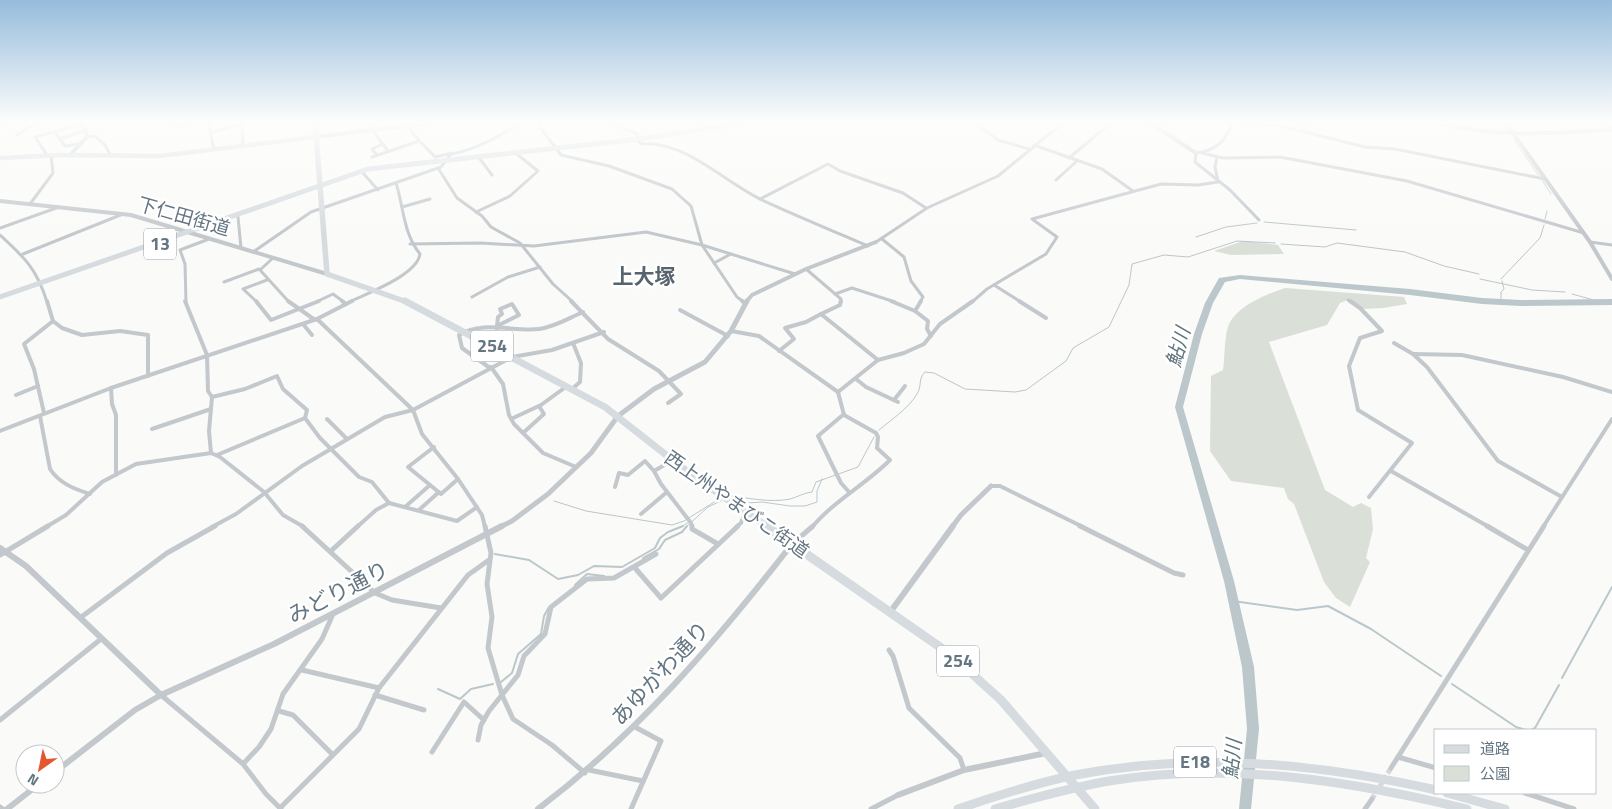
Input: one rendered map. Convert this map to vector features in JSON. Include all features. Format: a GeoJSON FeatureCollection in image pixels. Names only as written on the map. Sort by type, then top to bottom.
{"type":"FeatureCollection","features":[{"type":"Feature","properties":{"kind":"highway"},"geometry":{"type":"LineString","coordinates":[[317,160],[323,207],[327,274]]}},
{"type":"Feature","properties":{"kind":"highway","name":"西上州やまびこ街道"},"geometry":{"type":"LineString","coordinates":[[327,274],[375,289],[405,301],[570,388],[618,416],[673,460],[745,512],[891,611],[975,676],[1000,700],[1095,809]]}},
{"type":"Feature","properties":{"kind":"highway","name":"E18"},"geometry":{"type":"LineString","coordinates":[[958,809],[995,796],[1053,780],[1127,766],[1199,762],[1271,764],[1335,776],[1434,790]]}},
{"type":"Feature","properties":{"kind":"highway","name":"E18"},"geometry":{"type":"LineString","coordinates":[[995,809],[1061,791],[1110,781],[1177,774],[1335,776],[1467,809]]}},
{"type":"Feature","properties":{"kind":"highway"},"geometry":{"type":"LineString","coordinates":[[1451,794],[1505,809]]}},
{"type":"Feature","properties":{"kind":"main road","name":"13"},"geometry":{"type":"LineString","coordinates":[[189,232],[238,217],[320,186],[363,173],[457,160]]}},
{"type":"Feature","properties":{"kind":"main road","name":"13"},"geometry":{"type":"LineString","coordinates":[[0,299],[382,166],[467,160]]}},
{"type":"Feature","properties":{"kind":"street"},"geometry":{"type":"LineString","coordinates":[[30,204],[53,173],[50,160]]}},
{"type":"Feature","properties":{"kind":"street"},"geometry":{"type":"LineString","coordinates":[[481,160],[492,175]]}},
{"type":"Feature","properties":{"kind":"street"},"geometry":{"type":"LineString","coordinates":[[476,212],[511,197],[538,171],[523,160]]}},
{"type":"Feature","properties":{"kind":"street"},"geometry":{"type":"LineString","coordinates":[[581,160],[609,166],[672,188],[691,206],[702,245],[737,297],[745,303],[757,292],[795,274],[869,246],[926,208],[998,176],[1017,160]]}},
{"type":"Feature","properties":{"kind":"street"},"geometry":{"type":"LineString","coordinates":[[694,160],[760,199],[869,246]]}},
{"type":"Feature","properties":{"kind":"street"},"geometry":{"type":"LineString","coordinates":[[1074,160],[1107,172],[1133,191]]}},
{"type":"Feature","properties":{"kind":"street"},"geometry":{"type":"LineString","coordinates":[[1195,160],[1197,164],[1235,195],[1259,220]]}},
{"type":"Feature","properties":{"kind":"street"},"geometry":{"type":"LineString","coordinates":[[1216,160],[1215,167],[1218,182]]}},
{"type":"Feature","properties":{"kind":"street"},"geometry":{"type":"LineString","coordinates":[[1293,160],[1344,171],[1407,181],[1584,233]]}},
{"type":"Feature","properties":{"kind":"street"},"geometry":{"type":"LineString","coordinates":[[1449,160],[1545,179]]}},
{"type":"Feature","properties":{"kind":"street"},"geometry":{"type":"LineString","coordinates":[[1531,160],[1584,233],[1612,279]]}},
{"type":"Feature","properties":{"kind":"street"},"geometry":{"type":"LineString","coordinates":[[254,252],[312,212],[438,168],[445,161]]}},
{"type":"Feature","properties":{"kind":"street"},"geometry":{"type":"LineString","coordinates":[[1056,180],[1077,161]]}},
{"type":"Feature","properties":{"kind":"street"},"geometry":{"type":"LineString","coordinates":[[760,199],[828,164],[903,193],[926,208]]}},
{"type":"Feature","properties":{"kind":"street"},"geometry":{"type":"LineString","coordinates":[[438,168],[457,198],[476,212],[490,227],[523,246],[553,284],[604,332],[614,344],[659,371],[668,380],[681,394],[668,403]]}},
{"type":"Feature","properties":{"kind":"street"},"geometry":{"type":"LineString","coordinates":[[363,173],[378,190]]}},
{"type":"Feature","properties":{"kind":"street"},"geometry":{"type":"LineString","coordinates":[[838,392],[878,360],[904,353],[924,344],[940,324],[994,285],[1024,269],[1046,254],[1055,242],[1055,234],[1032,219],[1167,183],[1198,185],[1218,182]]}},
{"type":"Feature","properties":{"kind":"street"},"geometry":{"type":"LineString","coordinates":[[0,432],[111,388],[316,320],[408,272],[418,263],[420,254],[410,244],[401,213],[402,200],[396,183]]}},
{"type":"Feature","properties":{"kind":"street"},"geometry":{"type":"LineString","coordinates":[[402,207],[430,199]]}},
{"type":"Feature","properties":{"kind":"street","name":"下仁田街道"},"geometry":{"type":"LineString","coordinates":[[0,201],[124,214],[327,274]]}},
{"type":"Feature","properties":{"kind":"street"},"geometry":{"type":"LineString","coordinates":[[0,228],[59,207]]}},
{"type":"Feature","properties":{"kind":"street"},"geometry":{"type":"LineString","coordinates":[[23,254],[124,214]]}},
{"type":"Feature","properties":{"kind":"street"},"geometry":{"type":"LineString","coordinates":[[238,217],[241,248]]}},
{"type":"Feature","properties":{"kind":"street"},"geometry":{"type":"LineString","coordinates":[[410,244],[480,243],[523,246],[646,232],[702,245],[795,274]]}},
{"type":"Feature","properties":{"kind":"street"},"geometry":{"type":"LineString","coordinates":[[0,235],[23,254],[41,284],[53,321],[62,328],[74,334],[95,335],[120,331],[145,333],[148,335],[148,376]]}},
{"type":"Feature","properties":{"kind":"street"},"geometry":{"type":"LineString","coordinates":[[209,239],[180,250],[186,264],[184,288],[186,307],[196,324],[207,355],[208,391],[212,397],[209,442],[211,452]]}},
{"type":"Feature","properties":{"kind":"street"},"geometry":{"type":"LineString","coordinates":[[882,239],[904,257],[911,281],[922,295],[923,299],[915,311]]}},
{"type":"Feature","properties":{"kind":"street"},"geometry":{"type":"LineString","coordinates":[[1590,242],[1612,245]]}},
{"type":"Feature","properties":{"kind":"street"},"geometry":{"type":"LineString","coordinates":[[714,263],[730,254]]}},
{"type":"Feature","properties":{"kind":"street"},"geometry":{"type":"LineString","coordinates":[[224,282],[259,269],[273,258]]}},
{"type":"Feature","properties":{"kind":"street"},"geometry":{"type":"LineString","coordinates":[[472,297],[508,277],[540,267]]}},
{"type":"Feature","properties":{"kind":"street"},"geometry":{"type":"LineString","coordinates":[[259,269],[289,302],[316,320],[413,410],[422,434],[458,479],[484,520],[491,553],[487,584],[492,617],[488,648],[502,696],[513,719],[587,771],[643,781]]}},
{"type":"Feature","properties":{"kind":"street"},"geometry":{"type":"LineString","coordinates":[[779,351],[794,339],[785,328],[806,322],[840,305],[841,299],[806,269]]}},
{"type":"Feature","properties":{"kind":"street"},"geometry":{"type":"LineString","coordinates":[[267,280],[243,289],[264,309],[271,320],[301,310],[333,294],[346,304]]}},
{"type":"Feature","properties":{"kind":"street"},"geometry":{"type":"LineString","coordinates":[[994,285],[1046,318]]}},
{"type":"Feature","properties":{"kind":"street"},"geometry":{"type":"LineString","coordinates":[[835,294],[852,288],[867,294],[894,300],[915,311],[928,321],[926,329],[930,336]]}},
{"type":"Feature","properties":{"kind":"street"},"geometry":{"type":"LineString","coordinates":[[1348,300],[1360,308],[1382,331],[1360,338],[1350,364],[1358,410],[1412,443],[1370,497]]}},
{"type":"Feature","properties":{"kind":"street","name":"みどり通り"},"geometry":{"type":"LineString","coordinates":[[65,764],[135,710],[161,695],[274,644],[486,535],[524,513],[576,468],[605,436],[618,416],[647,393],[668,380],[705,362],[730,333],[745,303]]}},
{"type":"Feature","properties":{"kind":"street"},"geometry":{"type":"LineString","coordinates":[[512,304],[519,315],[497,328],[498,317],[502,314],[500,309],[512,304]]}},
{"type":"Feature","properties":{"kind":"street"},"geometry":{"type":"LineString","coordinates":[[680,310],[703,320],[713,329],[730,333],[756,335],[838,392]]}},
{"type":"Feature","properties":{"kind":"street"},"geometry":{"type":"LineString","coordinates":[[576,468],[544,453],[511,419],[503,384],[490,367],[462,348],[459,340],[463,331],[485,327],[537,329],[583,312]]}},
{"type":"Feature","properties":{"kind":"street"},"geometry":{"type":"LineString","coordinates":[[821,314],[878,360]]}},
{"type":"Feature","properties":{"kind":"street"},"geometry":{"type":"LineString","coordinates":[[53,321],[43,331],[24,344],[38,386],[50,468],[53,475],[73,488],[90,494]]}},
{"type":"Feature","properties":{"kind":"street"},"geometry":{"type":"LineString","coordinates":[[303,324],[312,334]]}},
{"type":"Feature","properties":{"kind":"street"},"geometry":{"type":"LineString","coordinates":[[80,618],[153,563],[191,538],[236,514],[264,492],[331,448],[386,417],[413,410],[490,367],[512,357],[552,350],[604,332]]}},
{"type":"Feature","properties":{"kind":"street"},"geometry":{"type":"LineString","coordinates":[[511,419],[539,406],[580,382],[581,363],[574,343]]}},
{"type":"Feature","properties":{"kind":"street"},"geometry":{"type":"LineString","coordinates":[[1394,343],[1413,354],[1429,370],[1498,461],[1562,497]]}},
{"type":"Feature","properties":{"kind":"street"},"geometry":{"type":"LineString","coordinates":[[1413,354],[1462,354],[1570,379],[1612,392]]}},
{"type":"Feature","properties":{"kind":"street"},"geometry":{"type":"LineString","coordinates":[[212,397],[245,389],[277,376],[284,390],[308,412],[305,418],[217,455]]}},
{"type":"Feature","properties":{"kind":"street"},"geometry":{"type":"LineString","coordinates":[[856,379],[866,388],[896,401],[905,386]]}},
{"type":"Feature","properties":{"kind":"street"},"geometry":{"type":"LineString","coordinates":[[16,395],[38,386]]}},
{"type":"Feature","properties":{"kind":"street"},"geometry":{"type":"LineString","coordinates":[[111,388],[112,404],[116,415],[116,474]]}},
{"type":"Feature","properties":{"kind":"street"},"geometry":{"type":"LineString","coordinates":[[792,544],[810,529],[827,510],[876,474],[890,460],[877,450],[875,444],[878,434],[874,430],[854,422],[844,414],[837,395],[838,392]]}},
{"type":"Feature","properties":{"kind":"street"},"geometry":{"type":"LineString","coordinates":[[523,432],[544,414],[539,406]]}},
{"type":"Feature","properties":{"kind":"street"},"geometry":{"type":"LineString","coordinates":[[152,429],[211,409]]}},
{"type":"Feature","properties":{"kind":"street"},"geometry":{"type":"LineString","coordinates":[[844,414],[818,436],[841,483],[849,492]]}},
{"type":"Feature","properties":{"kind":"street"},"geometry":{"type":"LineString","coordinates":[[305,418],[320,438],[359,477],[372,482],[388,503],[457,521],[477,508]]}},
{"type":"Feature","properties":{"kind":"street"},"geometry":{"type":"LineString","coordinates":[[1391,768],[1612,419]]}},
{"type":"Feature","properties":{"kind":"street"},"geometry":{"type":"LineString","coordinates":[[327,420],[347,439]]}},
{"type":"Feature","properties":{"kind":"street"},"geometry":{"type":"LineString","coordinates":[[434,447],[408,467],[441,494],[458,479]]}},
{"type":"Feature","properties":{"kind":"street"},"geometry":{"type":"LineString","coordinates":[[440,608],[392,600],[375,593],[304,527],[283,515],[264,492],[211,452],[136,464],[102,482],[66,515],[2,552],[26,566],[161,695],[243,764],[266,794],[280,808],[359,729],[379,688],[440,608],[468,575],[489,560]]}},
{"type":"Feature","properties":{"kind":"street"},"geometry":{"type":"LineString","coordinates":[[654,472],[673,460]]}},
{"type":"Feature","properties":{"kind":"street"},"geometry":{"type":"LineString","coordinates":[[614,487],[619,473],[628,475],[640,463],[645,461],[691,523],[692,529],[718,544]]}},
{"type":"Feature","properties":{"kind":"street"},"geometry":{"type":"LineString","coordinates":[[1390,471],[1528,550]]}},
{"type":"Feature","properties":{"kind":"street"},"geometry":{"type":"LineString","coordinates":[[405,507],[430,485]]}},
{"type":"Feature","properties":{"kind":"street"},"geometry":{"type":"LineString","coordinates":[[891,611],[961,515],[992,486],[1000,486],[1183,575]]}},
{"type":"Feature","properties":{"kind":"street"},"geometry":{"type":"LineString","coordinates":[[419,510],[439,492]]}},
{"type":"Feature","properties":{"kind":"street"},"geometry":{"type":"LineString","coordinates":[[641,514],[667,492]]}},
{"type":"Feature","properties":{"kind":"street"},"geometry":{"type":"LineString","coordinates":[[331,551],[376,510],[388,503]]}},
{"type":"Feature","properties":{"kind":"street"},"geometry":{"type":"LineString","coordinates":[[635,568],[661,598],[741,523],[745,512]]}},
{"type":"Feature","properties":{"kind":"street","name":"あゆがわ通り"},"geometry":{"type":"LineString","coordinates":[[538,809],[587,771],[636,728],[754,595],[792,544]]}},
{"type":"Feature","properties":{"kind":"street"},"geometry":{"type":"LineString","coordinates":[[478,740],[484,720],[518,675],[524,656],[545,634],[551,607],[587,579],[614,578],[635,568],[656,554]]}},
{"type":"Feature","properties":{"kind":"street"},"geometry":{"type":"LineString","coordinates":[[243,764],[259,747],[271,729],[279,711],[283,694],[302,670],[322,639],[333,614]]}},
{"type":"Feature","properties":{"kind":"street"},"geometry":{"type":"LineString","coordinates":[[0,720],[101,639]]}},
{"type":"Feature","properties":{"kind":"street"},"geometry":{"type":"LineString","coordinates":[[889,650],[893,656],[909,708],[960,758],[964,770]]}},
{"type":"Feature","properties":{"kind":"street"},"geometry":{"type":"LineString","coordinates":[[302,670],[379,688]]}},
{"type":"Feature","properties":{"kind":"street"},"geometry":{"type":"LineString","coordinates":[[376,695],[424,710]]}},
{"type":"Feature","properties":{"kind":"street"},"geometry":{"type":"LineString","coordinates":[[432,752],[464,702],[484,720]]}},
{"type":"Feature","properties":{"kind":"street"},"geometry":{"type":"LineString","coordinates":[[279,711],[293,715],[332,754]]}},
{"type":"Feature","properties":{"kind":"street"},"geometry":{"type":"LineString","coordinates":[[631,809],[662,741],[636,728]]}},
{"type":"Feature","properties":{"kind":"street"},"geometry":{"type":"LineString","coordinates":[[871,809],[898,795],[964,770],[1046,753]]}},
{"type":"Feature","properties":{"kind":"street"},"geometry":{"type":"LineString","coordinates":[[1398,757],[1434,767]]}},
{"type":"Feature","properties":{"kind":"street"},"geometry":{"type":"LineString","coordinates":[[8,809],[27,794]]}},
{"type":"Feature","properties":{"kind":"street"},"geometry":{"type":"LineString","coordinates":[[1528,794],[1574,809]]}},
{"type":"Feature","properties":{"kind":"street"},"geometry":{"type":"LineString","coordinates":[[1367,809],[1372,799]]}},
{"type":"Feature","properties":{"kind":"green space"},"geometry":{"type":"Polygon","coordinates":[[[1243,241],[1278,245],[1284,254],[1231,255],[1214,251],[1243,241]]]}},
{"type":"Feature","properties":{"kind":"green space"},"geometry":{"type":"Polygon","coordinates":[[[1285,288],[1404,297],[1407,304],[1363,309],[1350,299],[1340,303],[1327,325],[1269,342],[1325,490],[1353,507],[1361,503],[1371,508],[1373,529],[1366,558],[1370,562],[1350,607],[1336,598],[1324,582],[1294,504],[1288,499],[1284,488],[1231,481],[1210,451],[1211,376],[1223,370],[1228,327],[1237,313],[1244,307],[1261,297],[1285,288]]]}},
{"type":"Feature","properties":{"kind":"waterway"},"geometry":{"type":"LineString","coordinates":[[1528,160],[1539,176]]}},
{"type":"Feature","properties":{"kind":"waterway"},"geometry":{"type":"LineString","coordinates":[[1542,180],[1551,194]]}},
{"type":"Feature","properties":{"kind":"waterway"},"geometry":{"type":"LineString","coordinates":[[1545,219],[1547,211]]}},
{"type":"Feature","properties":{"kind":"waterway"},"geometry":{"type":"LineString","coordinates":[[1264,222],[1356,230]]}},
{"type":"Feature","properties":{"kind":"waterway"},"geometry":{"type":"LineString","coordinates":[[1196,237],[1226,227],[1257,223]]}},
{"type":"Feature","properties":{"kind":"waterway"},"geometry":{"type":"LineString","coordinates":[[1501,279],[1540,238],[1544,225]]}},
{"type":"Feature","properties":{"kind":"waterway"},"geometry":{"type":"LineString","coordinates":[[879,430],[900,413],[913,399],[925,372],[934,373],[965,389],[1015,392],[1026,390],[1066,361],[1073,348],[1109,327],[1129,285],[1132,264],[1164,255],[1188,257],[1237,241],[1275,243]]}},
{"type":"Feature","properties":{"kind":"waterway"},"geometry":{"type":"LineString","coordinates":[[1281,244],[1325,247],[1337,243],[1405,252],[1444,266],[1479,274]]}},
{"type":"Feature","properties":{"kind":"waterway","name":"鮎川"},"geometry":{"type":"LineString","coordinates":[[1245,809],[1253,729],[1248,667],[1229,581],[1179,407],[1198,334],[1209,303],[1222,280],[1240,277],[1410,292],[1482,301],[1521,303],[1612,302]]}},
{"type":"Feature","properties":{"kind":"waterway"},"geometry":{"type":"LineString","coordinates":[[1480,279],[1503,284]]}},
{"type":"Feature","properties":{"kind":"waterway"},"geometry":{"type":"LineString","coordinates":[[1501,301],[1501,292],[1504,289],[1503,284]]}},
{"type":"Feature","properties":{"kind":"waterway"},"geometry":{"type":"LineString","coordinates":[[1503,284],[1532,290],[1565,292]]}},
{"type":"Feature","properties":{"kind":"waterway"},"geometry":{"type":"LineString","coordinates":[[1572,294],[1601,302]]}},
{"type":"Feature","properties":{"kind":"waterway"},"geometry":{"type":"LineString","coordinates":[[822,480],[858,467],[874,437]]}},
{"type":"Feature","properties":{"kind":"waterway"},"geometry":{"type":"LineString","coordinates":[[730,496],[760,500],[790,499],[812,492],[816,482],[822,480]]}},
{"type":"Feature","properties":{"kind":"waterway"},"geometry":{"type":"LineString","coordinates":[[732,497],[748,503],[762,502],[805,506],[817,502],[817,491],[822,480]]}},
{"type":"Feature","properties":{"kind":"waterway"},"geometry":{"type":"LineString","coordinates":[[554,501],[586,511],[672,525],[684,521],[719,499]]}},
{"type":"Feature","properties":{"kind":"waterway"},"geometry":{"type":"LineString","coordinates":[[687,526],[708,507],[721,501]]}},
{"type":"Feature","properties":{"kind":"waterway"},"geometry":{"type":"LineString","coordinates":[[682,526],[689,522]]}},
{"type":"Feature","properties":{"kind":"waterway"},"geometry":{"type":"LineString","coordinates":[[495,554],[529,560],[558,579],[578,575],[594,566],[622,567],[655,548],[660,538],[668,532],[682,526]]}},
{"type":"Feature","properties":{"kind":"waterway"},"geometry":{"type":"LineString","coordinates":[[643,558],[659,549],[665,540],[682,532],[687,526]]}},
{"type":"Feature","properties":{"kind":"waterway"},"geometry":{"type":"LineString","coordinates":[[575,585],[587,574],[604,576]]}},
{"type":"Feature","properties":{"kind":"waterway"},"geometry":{"type":"LineString","coordinates":[[1562,678],[1612,587]]}},
{"type":"Feature","properties":{"kind":"waterway"},"geometry":{"type":"LineString","coordinates":[[1233,601],[1297,610],[1328,606],[1371,629],[1441,676]]}},
{"type":"Feature","properties":{"kind":"waterway"},"geometry":{"type":"LineString","coordinates":[[501,682],[512,673],[518,654],[541,634],[544,616],[549,607]]}},
{"type":"Feature","properties":{"kind":"waterway"},"geometry":{"type":"LineString","coordinates":[[438,689],[460,699],[471,689],[493,684]]}},
{"type":"Feature","properties":{"kind":"waterway"},"geometry":{"type":"LineString","coordinates":[[1452,684],[1516,727],[1523,729]]}},
{"type":"Feature","properties":{"kind":"waterway"},"geometry":{"type":"LineString","coordinates":[[1533,729],[1559,685]]}},
{"type":"Feature","properties":{"kind":"tunnel"},"geometry":{"type":"LineString","coordinates":[[1372,799],[1391,768]]}},
{"type":"Feature","properties":{"kind":"district","name":"上大塚"},"geometry":{"type":"Point","coordinates":[644,277]}}]}
